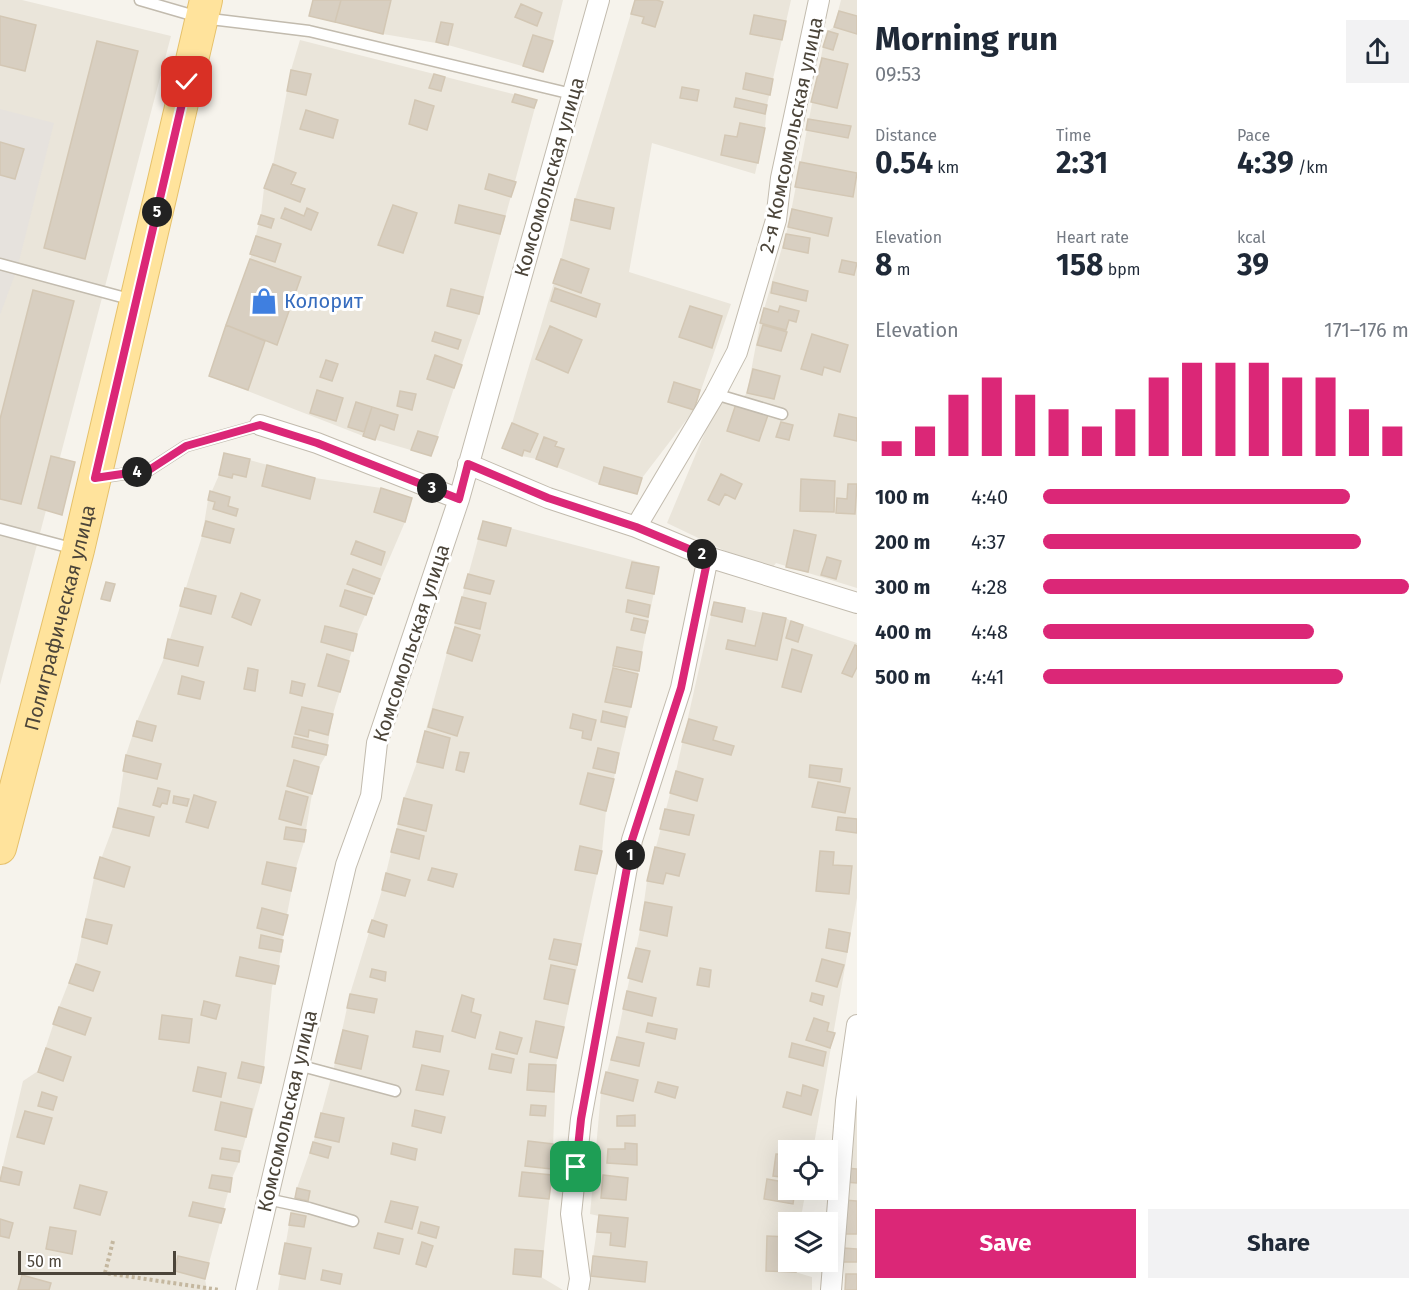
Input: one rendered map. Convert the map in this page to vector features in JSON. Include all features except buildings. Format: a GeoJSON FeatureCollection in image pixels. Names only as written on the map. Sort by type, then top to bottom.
{"type":"FeatureCollection","features":[{"type":"Feature","properties":{"kind":"main road","name":"Полиграфическая улица"},"geometry":{"type":"LineString","coordinates":[[0,848],[78,550],[204,9]]}},
{"type":"Feature","properties":{"kind":"street","name":"Комсомольская улица"},"geometry":{"type":"LineString","coordinates":[[246,1290],[346,865],[371,796],[377,743],[459,499],[599,0]]}},
{"type":"Feature","properties":{"kind":"street","name":"2-я Комсомольская улица"},"geometry":{"type":"LineString","coordinates":[[636,527],[715,394],[737,352],[776,220],[781,178],[819,0]]}},
{"type":"Feature","properties":{"kind":"street"},"geometry":{"type":"LineString","coordinates":[[260,425],[317,443],[459,499]]}},
{"type":"Feature","properties":{"kind":"street"},"geometry":{"type":"LineString","coordinates":[[468,464],[548,498],[636,527],[708,557],[857,603]]}},
{"type":"Feature","properties":{"kind":"street"},"geometry":{"type":"LineString","coordinates":[[578,1290],[579,1279],[571,1214],[581,1119],[632,840],[681,688],[708,557]]}},
{"type":"Feature","properties":{"kind":"street"},"geometry":{"type":"LineString","coordinates":[[831,1290],[846,1101],[857,1025]]}},
{"type":"Feature","properties":{"kind":"lane"},"geometry":{"type":"LineString","coordinates":[[140,0],[204,9],[309,31],[572,94]]}},
{"type":"Feature","properties":{"kind":"lane"},"geometry":{"type":"LineString","coordinates":[[0,264],[136,301]]}},
{"type":"Feature","properties":{"kind":"lane"},"geometry":{"type":"LineString","coordinates":[[715,394],[782,414]]}},
{"type":"Feature","properties":{"kind":"lane"},"geometry":{"type":"LineString","coordinates":[[95,478],[149,470],[186,446],[260,425]]}},
{"type":"Feature","properties":{"kind":"lane"},"geometry":{"type":"LineString","coordinates":[[0,529],[78,550]]}},
{"type":"Feature","properties":{"kind":"lane"},"geometry":{"type":"LineString","coordinates":[[298,1065],[395,1091]]}},
{"type":"Feature","properties":{"kind":"lane"},"geometry":{"type":"LineString","coordinates":[[267,1199],[353,1221]]}},
{"type":"Feature","properties":{"kind":"path"},"geometry":{"type":"LineString","coordinates":[[113,1241],[105,1273],[220,1290]]}},
{"type":"Feature","properties":{"kind":"shaded area"},"geometry":{"type":"Polygon","coordinates":[[[0,0],[22,0],[171,36],[0,685],[0,0]]]}},
{"type":"Feature","properties":{"kind":"shaded area"},"geometry":{"type":"Polygon","coordinates":[[[313,0],[563,0],[543,72],[448,45],[383,34],[309,16],[313,0]]]}},
{"type":"Feature","properties":{"kind":"shaded area"},"geometry":{"type":"Polygon","coordinates":[[[635,0],[791,0],[767,105],[765,128],[755,174],[652,143],[629,272],[731,304],[694,410],[642,478],[637,494],[599,484],[536,459],[522,456],[512,423],[561,259],[575,199],[635,0]]]}},
{"type":"Feature","properties":{"kind":"shaded area"},"geometry":{"type":"Polygon","coordinates":[[[841,0],[857,0],[857,588],[776,563],[769,572],[667,523],[718,401],[736,404],[747,393],[760,323],[788,227],[823,47],[828,31],[834,27],[841,0]]]}},
{"type":"Feature","properties":{"kind":"shaded area"},"geometry":{"type":"Polygon","coordinates":[[[300,40],[537,100],[479,314],[431,456],[363,436],[209,376],[250,259],[261,215],[264,188],[273,164],[291,70],[300,40]]]}},
{"type":"Feature","properties":{"kind":"shaded area"},"geometry":{"type":"Polygon","coordinates":[[[0,109],[54,123],[17,269],[0,315],[0,109]]]}},
{"type":"Feature","properties":{"kind":"shaded area"},"geometry":{"type":"Polygon","coordinates":[[[224,453],[315,478],[381,488],[412,498],[405,522],[357,634],[333,714],[326,755],[319,767],[312,794],[304,842],[296,868],[283,935],[279,966],[272,987],[261,1083],[209,1263],[205,1279],[207,1290],[0,1290],[0,1178],[23,1081],[38,1071],[76,964],[94,878],[118,808],[126,755],[137,721],[164,658],[202,536],[208,500],[219,475],[224,453]]]}},
{"type":"Feature","properties":{"kind":"shaded area"},"geometry":{"type":"Polygon","coordinates":[[[483,521],[659,567],[631,707],[606,811],[602,851],[556,1065],[552,1175],[541,1277],[563,1290],[278,1290],[297,1188],[315,1137],[335,1063],[350,994],[382,890],[404,798],[417,762],[483,521]]]}},
{"type":"Feature","properties":{"kind":"shaded area"},"geometry":{"type":"Polygon","coordinates":[[[714,602],[786,618],[857,643],[857,898],[815,1140],[778,1140],[778,1200],[804,1200],[802,1212],[778,1212],[778,1272],[795,1272],[812,1277],[812,1290],[588,1290],[599,1216],[590,1214],[601,1093],[617,1037],[640,930],[647,881],[676,771],[714,602]]]}},
{"type":"Feature","properties":{"kind":"shaded area"},"geometry":{"type":"Polygon","coordinates":[[[857,1080],[857,1290],[845,1290],[843,1248],[857,1080]]]}},
{"type":"Feature","properties":{"kind":"place","name":"Колорит"},"geometry":{"type":"Point","coordinates":[264,301]}},
{"type":"Feature","properties":{"kind":"route"},"geometry":{"type":"LineString","coordinates":[[187,82],[95,478],[149,470],[186,446],[260,425],[317,443],[459,499],[468,464],[548,498],[636,527],[708,557],[681,688],[632,840],[581,1119],[576,1167]]}}]}
